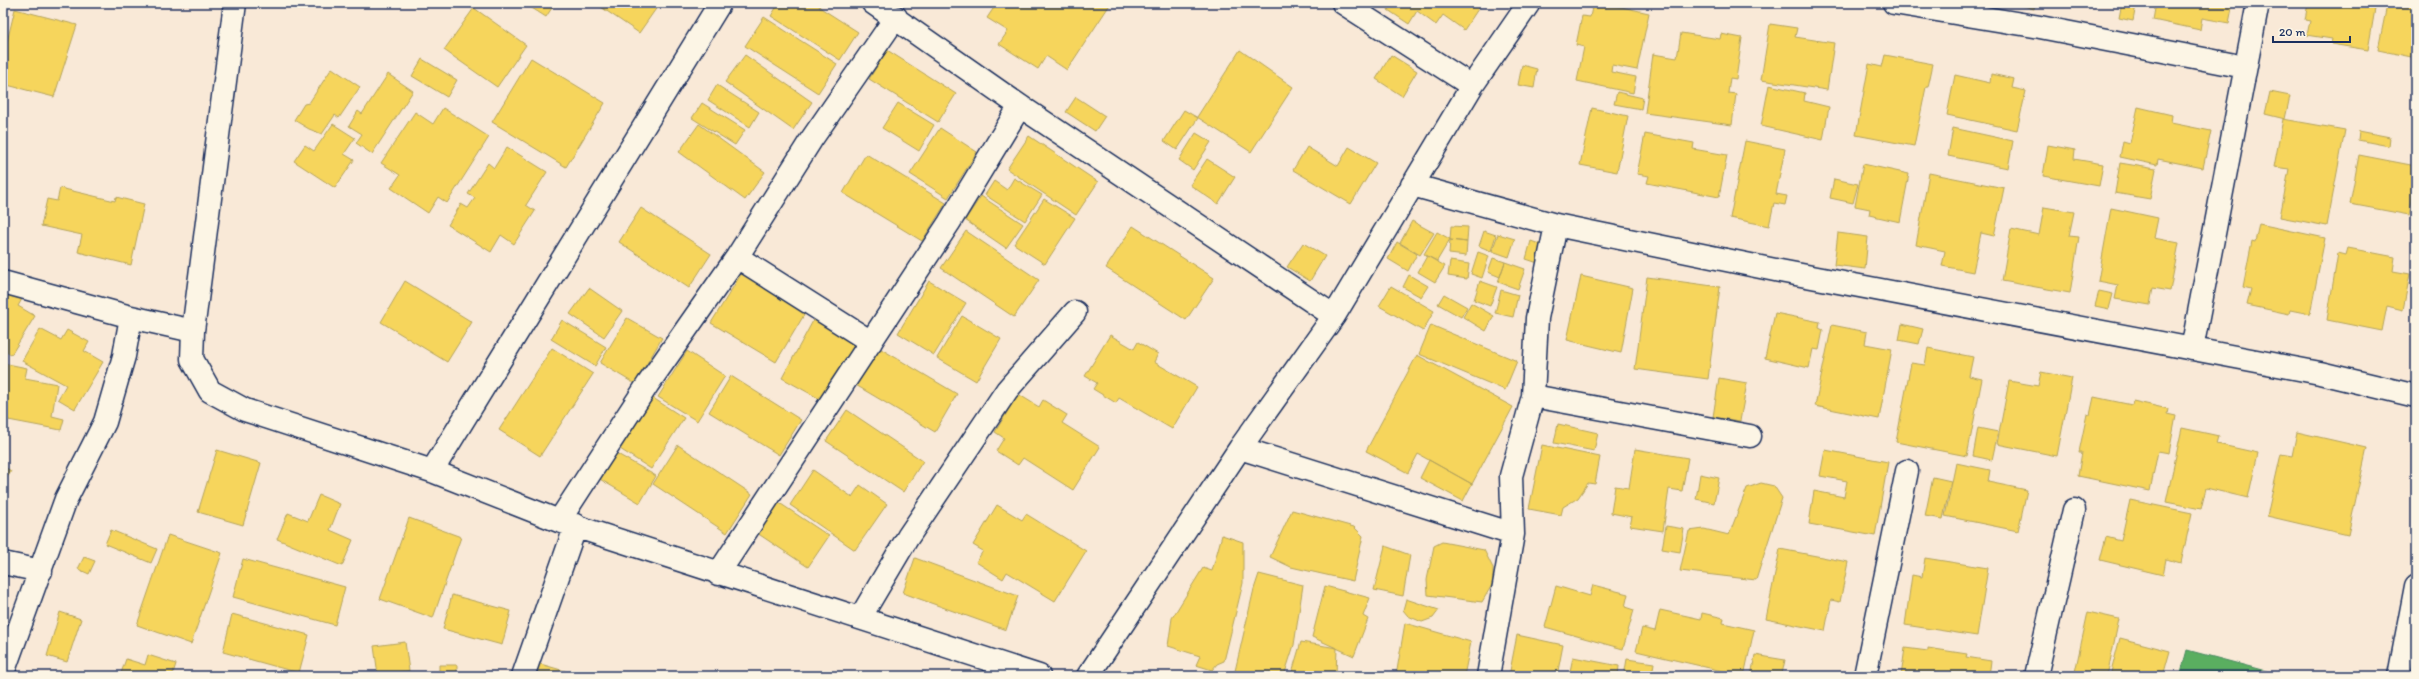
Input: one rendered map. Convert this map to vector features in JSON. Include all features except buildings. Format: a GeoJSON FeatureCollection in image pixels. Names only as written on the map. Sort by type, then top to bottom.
{"type":"FeatureCollection","features":[{"type":"Feature","properties":{"kind":"street"},"geometry":{"type":"LineString","coordinates":[[235,3],[193,331],[192,359],[210,391],[245,410],[432,471],[568,523],[718,574],[1039,676]]}},
{"type":"Feature","properties":{"kind":"street"},"geometry":{"type":"LineString","coordinates":[[432,471],[720,3]]}},
{"type":"Feature","properties":{"kind":"street"},"geometry":{"type":"LineString","coordinates":[[873,3],[896,17],[1020,106],[1334,316]]}},
{"type":"Feature","properties":{"kind":"street"},"geometry":{"type":"LineString","coordinates":[[1342,3],[1472,86]]}},
{"type":"Feature","properties":{"kind":"street"},"geometry":{"type":"LineString","coordinates":[[1088,676],[1240,448],[1334,316],[1472,86],[1529,3]]}},
{"type":"Feature","properties":{"kind":"street"},"geometry":{"type":"LineString","coordinates":[[1894,3],[2040,27],[2245,67]]}},
{"type":"Feature","properties":{"kind":"street"},"geometry":{"type":"LineString","coordinates":[[2192,350],[2258,3]]}},
{"type":"Feature","properties":{"kind":"street"},"geometry":{"type":"LineString","coordinates":[[523,676],[568,523],[648,384],[737,257],[811,140],[896,17]]}},
{"type":"Feature","properties":{"kind":"street"},"geometry":{"type":"LineString","coordinates":[[718,574],[949,223],[1020,106]]}},
{"type":"Feature","properties":{"kind":"street"},"geometry":{"type":"LineString","coordinates":[[1412,185],[1556,225],[1780,271],[2320,373],[2416,396]]}},
{"type":"Feature","properties":{"kind":"street"},"geometry":{"type":"LineString","coordinates":[[1488,676],[1513,534],[1511,476],[1533,396],[1537,318],[1556,225]]}},
{"type":"Feature","properties":{"kind":"street"},"geometry":{"type":"LineString","coordinates":[[737,257],[871,342]]}},
{"type":"Feature","properties":{"kind":"street"},"geometry":{"type":"LineString","coordinates":[[3,282],[193,331]]}},
{"type":"Feature","properties":{"kind":"street"},"geometry":{"type":"LineString","coordinates":[[860,618],[908,537],[1007,390],[1075,312]]}},
{"type":"Feature","properties":{"kind":"street"},"geometry":{"type":"LineString","coordinates":[[3,673],[66,499],[105,422],[124,356],[131,316]]}},
{"type":"Feature","properties":{"kind":"street"},"geometry":{"type":"LineString","coordinates":[[1533,396],[1750,436]]}},
{"type":"Feature","properties":{"kind":"street"},"geometry":{"type":"LineString","coordinates":[[1240,448],[1513,534]]}},
{"type":"Feature","properties":{"kind":"street"},"geometry":{"type":"LineString","coordinates":[[1865,676],[1907,472]]}},
{"type":"Feature","properties":{"kind":"street"},"geometry":{"type":"LineString","coordinates":[[2036,676],[2074,510]]}},
{"type":"Feature","properties":{"kind":"street"},"geometry":{"type":"LineString","coordinates":[[3,563],[41,571]]}},
{"type":"Feature","properties":{"kind":"street"},"geometry":{"type":"LineString","coordinates":[[2399,676],[2416,586]]}}]}
